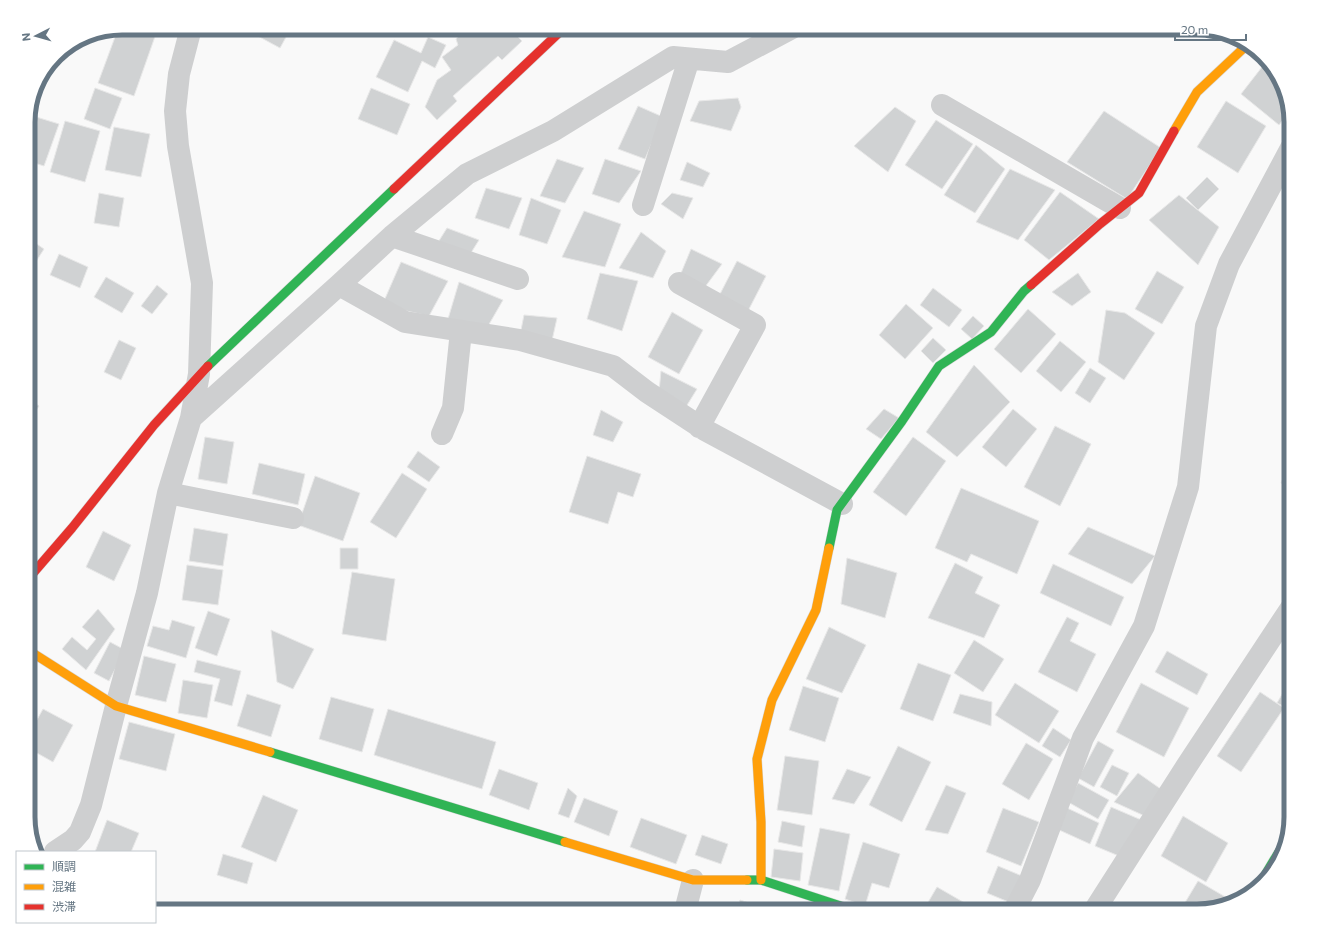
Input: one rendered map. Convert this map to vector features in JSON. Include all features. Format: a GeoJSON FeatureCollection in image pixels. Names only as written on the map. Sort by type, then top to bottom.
{"type":"FeatureCollection","features":[{"type":"Feature","properties":{"kind":"main road"},"geometry":{"type":"LineString","coordinates":[[35,571],[72,528],[154,425],[199,374],[557,35]]}},
{"type":"Feature","properties":{"kind":"main road"},"geometry":{"type":"LineString","coordinates":[[761,880],[761,822],[757,759],[772,700],[816,610],[837,510],[902,421],[939,366],[991,332],[1024,291],[1100,224],[1139,193],[1197,92],[1243,49]]}},
{"type":"Feature","properties":{"kind":"main road"},"geometry":{"type":"LineString","coordinates":[[35,654],[116,706],[693,880],[761,880],[835,904]]}},
{"type":"Feature","properties":{"kind":"street"},"geometry":{"type":"LineString","coordinates":[[57,851],[74,840],[80,832],[90,805],[147,593],[168,493],[192,418],[199,374],[202,283],[178,146],[175,111],[179,74],[189,35]]}},
{"type":"Feature","properties":{"kind":"street"},"geometry":{"type":"LineString","coordinates":[[192,418],[340,285],[392,236],[468,174],[553,131],[673,57],[728,62],[779,35]]}},
{"type":"Feature","properties":{"kind":"street"},"geometry":{"type":"LineString","coordinates":[[643,205],[688,59]]}},
{"type":"Feature","properties":{"kind":"street"},"geometry":{"type":"LineString","coordinates":[[942,106],[1120,208]]}},
{"type":"Feature","properties":{"kind":"street"},"geometry":{"type":"LineString","coordinates":[[1018,904],[1030,880],[1083,738],[1144,626],[1188,487],[1206,326],[1229,264],[1284,161]]}},
{"type":"Feature","properties":{"kind":"street"},"geometry":{"type":"LineString","coordinates":[[392,236],[518,279]]}},
{"type":"Feature","properties":{"kind":"street"},"geometry":{"type":"LineString","coordinates":[[679,284],[755,325],[699,427]]}},
{"type":"Feature","properties":{"kind":"street"},"geometry":{"type":"LineString","coordinates":[[340,285],[405,322],[520,340],[613,366],[647,392],[699,427],[842,504]]}},
{"type":"Feature","properties":{"kind":"street"},"geometry":{"type":"LineString","coordinates":[[442,434],[453,408],[461,331]]}},
{"type":"Feature","properties":{"kind":"street"},"geometry":{"type":"LineString","coordinates":[[168,493],[293,518]]}},
{"type":"Feature","properties":{"kind":"street"},"geometry":{"type":"LineString","coordinates":[[1098,904],[1186,767],[1284,619]]}},
{"type":"Feature","properties":{"kind":"street"},"geometry":{"type":"LineString","coordinates":[[687,904],[693,880]]}},
{"type":"Feature","properties":{"kind":"building"},"geometry":{"type":"Polygon","coordinates":[[[116,35],[156,35],[134,96],[98,83],[116,35]]]}},
{"type":"Feature","properties":{"kind":"building"},"geometry":{"type":"Polygon","coordinates":[[[256,35],[287,35],[280,48],[256,35]]]}},
{"type":"Feature","properties":{"kind":"building"},"geometry":{"type":"Polygon","coordinates":[[[460,35],[518,35],[517,36],[522,41],[502,60],[498,56],[453,96],[457,101],[437,120],[425,107],[437,80],[451,70],[442,57],[458,45],[456,39],[460,35]]]}},
{"type":"Feature","properties":{"kind":"building"},"geometry":{"type":"Polygon","coordinates":[[[428,37],[446,45],[435,68],[422,61],[408,92],[376,77],[394,40],[421,53],[428,37]]]}},
{"type":"Feature","properties":{"kind":"building"},"geometry":{"type":"Polygon","coordinates":[[[1262,67],[1267,71],[1275,83],[1282,105],[1284,119],[1279,125],[1241,94],[1262,67]]]}},
{"type":"Feature","properties":{"kind":"building"},"geometry":{"type":"Polygon","coordinates":[[[95,88],[122,98],[110,129],[84,119],[95,88]]]}},
{"type":"Feature","properties":{"kind":"building"},"geometry":{"type":"Polygon","coordinates":[[[371,88],[410,104],[397,135],[358,119],[371,88]]]}},
{"type":"Feature","properties":{"kind":"building"},"geometry":{"type":"Polygon","coordinates":[[[738,98],[741,107],[731,131],[690,121],[699,101],[738,98]]]}},
{"type":"Feature","properties":{"kind":"building"},"geometry":{"type":"Polygon","coordinates":[[[1226,101],[1266,126],[1238,173],[1197,147],[1226,101]]]}},
{"type":"Feature","properties":{"kind":"building"},"geometry":{"type":"Polygon","coordinates":[[[638,106],[663,117],[645,159],[618,149],[638,106]]]}},
{"type":"Feature","properties":{"kind":"building"},"geometry":{"type":"Polygon","coordinates":[[[895,107],[916,121],[888,172],[854,146],[895,107]]]}},
{"type":"Feature","properties":{"kind":"building"},"geometry":{"type":"Polygon","coordinates":[[[1104,111],[1161,148],[1127,199],[1067,162],[1104,111]]]}},
{"type":"Feature","properties":{"kind":"building"},"geometry":{"type":"Polygon","coordinates":[[[35,117],[59,124],[44,166],[35,163],[35,117]]]}},
{"type":"Feature","properties":{"kind":"building"},"geometry":{"type":"Polygon","coordinates":[[[936,120],[973,144],[942,189],[905,165],[936,120]]]}},
{"type":"Feature","properties":{"kind":"building"},"geometry":{"type":"Polygon","coordinates":[[[65,121],[100,131],[85,182],[50,172],[65,121]]]}},
{"type":"Feature","properties":{"kind":"building"},"geometry":{"type":"Polygon","coordinates":[[[114,127],[150,134],[141,177],[105,170],[114,127]]]}},
{"type":"Feature","properties":{"kind":"building"},"geometry":{"type":"Polygon","coordinates":[[[976,145],[1005,169],[975,213],[944,195],[976,145]]]}},
{"type":"Feature","properties":{"kind":"building"},"geometry":{"type":"Polygon","coordinates":[[[557,159],[584,168],[565,203],[540,196],[557,159]]]}},
{"type":"Feature","properties":{"kind":"building"},"geometry":{"type":"Polygon","coordinates":[[[605,159],[641,171],[619,203],[592,194],[605,159]]]}},
{"type":"Feature","properties":{"kind":"building"},"geometry":{"type":"Polygon","coordinates":[[[687,162],[710,173],[703,187],[680,180],[687,162]]]}},
{"type":"Feature","properties":{"kind":"building"},"geometry":{"type":"Polygon","coordinates":[[[1010,169],[1055,190],[1018,240],[976,222],[1010,169]]]}},
{"type":"Feature","properties":{"kind":"building"},"geometry":{"type":"Polygon","coordinates":[[[1207,177],[1219,189],[1198,210],[1186,198],[1207,177]]]}},
{"type":"Feature","properties":{"kind":"building"},"geometry":{"type":"Polygon","coordinates":[[[486,188],[522,198],[509,229],[475,218],[486,188]]]}},
{"type":"Feature","properties":{"kind":"building"},"geometry":{"type":"Polygon","coordinates":[[[1060,192],[1099,219],[1049,260],[1024,240],[1060,192]]]}},
{"type":"Feature","properties":{"kind":"building"},"geometry":{"type":"Polygon","coordinates":[[[99,193],[124,198],[119,227],[94,223],[99,193]]]}},
{"type":"Feature","properties":{"kind":"building"},"geometry":{"type":"Polygon","coordinates":[[[672,193],[693,198],[683,219],[661,204],[672,193]]]}},
{"type":"Feature","properties":{"kind":"building"},"geometry":{"type":"Polygon","coordinates":[[[1179,195],[1219,227],[1198,265],[1149,220],[1179,195]]]}},
{"type":"Feature","properties":{"kind":"building"},"geometry":{"type":"Polygon","coordinates":[[[531,198],[561,210],[547,244],[519,235],[531,198]]]}},
{"type":"Feature","properties":{"kind":"building"},"geometry":{"type":"Polygon","coordinates":[[[584,211],[621,224],[605,267],[562,257],[584,211]]]}},
{"type":"Feature","properties":{"kind":"building"},"geometry":{"type":"Polygon","coordinates":[[[447,228],[479,240],[469,256],[437,244],[447,228]]]}},
{"type":"Feature","properties":{"kind":"building"},"geometry":{"type":"Polygon","coordinates":[[[641,232],[666,251],[653,278],[619,268],[641,232]]]}},
{"type":"Feature","properties":{"kind":"building"},"geometry":{"type":"Polygon","coordinates":[[[35,243],[44,249],[35,263],[35,243]]]}},
{"type":"Feature","properties":{"kind":"building"},"geometry":{"type":"Polygon","coordinates":[[[691,249],[722,264],[702,291],[679,278],[691,249]]]}},
{"type":"Feature","properties":{"kind":"building"},"geometry":{"type":"Polygon","coordinates":[[[59,254],[88,267],[80,288],[50,275],[59,254]]]}},
{"type":"Feature","properties":{"kind":"building"},"geometry":{"type":"Polygon","coordinates":[[[737,261],[766,276],[748,311],[719,296],[737,261]]]}},
{"type":"Feature","properties":{"kind":"building"},"geometry":{"type":"Polygon","coordinates":[[[401,262],[448,281],[429,316],[402,310],[384,301],[401,262]]]}},
{"type":"Feature","properties":{"kind":"building"},"geometry":{"type":"Polygon","coordinates":[[[1157,271],[1184,287],[1162,324],[1135,309],[1157,271]]]}},
{"type":"Feature","properties":{"kind":"building"},"geometry":{"type":"Polygon","coordinates":[[[600,273],[638,281],[622,331],[587,319],[600,273]]]}},
{"type":"Feature","properties":{"kind":"building"},"geometry":{"type":"Polygon","coordinates":[[[1078,273],[1091,292],[1072,306],[1052,292],[1078,273]]]}},
{"type":"Feature","properties":{"kind":"building"},"geometry":{"type":"Polygon","coordinates":[[[106,277],[134,293],[122,313],[94,297],[106,277]]]}},
{"type":"Feature","properties":{"kind":"building"},"geometry":{"type":"Polygon","coordinates":[[[459,282],[503,300],[488,326],[448,319],[459,282]]]}},
{"type":"Feature","properties":{"kind":"building"},"geometry":{"type":"Polygon","coordinates":[[[157,285],[168,294],[152,314],[141,306],[157,285]]]}},
{"type":"Feature","properties":{"kind":"building"},"geometry":{"type":"Polygon","coordinates":[[[933,288],[962,310],[949,327],[920,305],[933,288]]]}},
{"type":"Feature","properties":{"kind":"building"},"geometry":{"type":"Polygon","coordinates":[[[906,304],[933,328],[905,359],[879,335],[906,304]]]}},
{"type":"Feature","properties":{"kind":"building"},"geometry":{"type":"Polygon","coordinates":[[[1028,309],[1056,334],[1021,373],[994,349],[1028,309]]]}},
{"type":"Feature","properties":{"kind":"building"},"geometry":{"type":"Polygon","coordinates":[[[1106,310],[1125,313],[1155,333],[1124,380],[1098,362],[1106,310]]]}},
{"type":"Feature","properties":{"kind":"building"},"geometry":{"type":"Polygon","coordinates":[[[672,312],[703,330],[679,374],[648,357],[672,312]]]}},
{"type":"Feature","properties":{"kind":"building"},"geometry":{"type":"Polygon","coordinates":[[[524,315],[557,318],[551,345],[520,335],[524,315]]]}},
{"type":"Feature","properties":{"kind":"building"},"geometry":{"type":"Polygon","coordinates":[[[973,316],[984,326],[972,339],[961,329],[973,316]]]}},
{"type":"Feature","properties":{"kind":"building"},"geometry":{"type":"Polygon","coordinates":[[[933,338],[946,350],[933,363],[921,351],[933,338]]]}},
{"type":"Feature","properties":{"kind":"building"},"geometry":{"type":"Polygon","coordinates":[[[119,340],[136,348],[121,380],[104,372],[119,340]]]}},
{"type":"Feature","properties":{"kind":"building"},"geometry":{"type":"Polygon","coordinates":[[[1060,341],[1086,362],[1061,392],[1036,371],[1060,341]]]}},
{"type":"Feature","properties":{"kind":"building"},"geometry":{"type":"Polygon","coordinates":[[[974,365],[1010,402],[957,457],[926,432],[974,365]]]}},
{"type":"Feature","properties":{"kind":"building"},"geometry":{"type":"Polygon","coordinates":[[[1090,368],[1106,378],[1090,403],[1075,393],[1090,368]]]}},
{"type":"Feature","properties":{"kind":"building"},"geometry":{"type":"Polygon","coordinates":[[[661,371],[697,389],[684,410],[659,392],[661,371]]]}},
{"type":"Feature","properties":{"kind":"building"},"geometry":{"type":"Polygon","coordinates":[[[35,403],[39,406],[35,412],[35,403]]]}},
{"type":"Feature","properties":{"kind":"building"},"geometry":{"type":"Polygon","coordinates":[[[884,409],[899,418],[881,439],[866,429],[884,409]]]}},
{"type":"Feature","properties":{"kind":"building"},"geometry":{"type":"Polygon","coordinates":[[[1013,409],[1037,429],[1006,467],[982,447],[1013,409]]]}},
{"type":"Feature","properties":{"kind":"building"},"geometry":{"type":"Polygon","coordinates":[[[601,410],[623,422],[613,442],[593,435],[601,410]]]}},
{"type":"Feature","properties":{"kind":"building"},"geometry":{"type":"Polygon","coordinates":[[[1055,426],[1091,444],[1060,506],[1024,487],[1055,426]]]}},
{"type":"Feature","properties":{"kind":"building"},"geometry":{"type":"Polygon","coordinates":[[[205,437],[234,442],[227,484],[198,479],[205,437]]]}},
{"type":"Feature","properties":{"kind":"building"},"geometry":{"type":"Polygon","coordinates":[[[913,437],[946,461],[906,516],[873,492],[913,437]]]}},
{"type":"Feature","properties":{"kind":"building"},"geometry":{"type":"Polygon","coordinates":[[[418,451],[440,467],[429,482],[407,467],[418,451]]]}},
{"type":"Feature","properties":{"kind":"building"},"geometry":{"type":"Polygon","coordinates":[[[587,456],[641,474],[633,497],[618,492],[608,524],[569,512],[587,456]]]}},
{"type":"Feature","properties":{"kind":"building"},"geometry":{"type":"Polygon","coordinates":[[[259,463],[305,474],[298,505],[252,494],[259,463]]]}},
{"type":"Feature","properties":{"kind":"building"},"geometry":{"type":"Polygon","coordinates":[[[402,473],[427,489],[396,538],[370,522],[402,473]]]}},
{"type":"Feature","properties":{"kind":"building"},"geometry":{"type":"Polygon","coordinates":[[[315,476],[360,493],[343,541],[298,525],[315,476]]]}},
{"type":"Feature","properties":{"kind":"building"},"geometry":{"type":"Polygon","coordinates":[[[1284,476],[1284,484],[1281,483],[1284,476]]]}},
{"type":"Feature","properties":{"kind":"building"},"geometry":{"type":"Polygon","coordinates":[[[961,488],[1039,521],[1017,574],[971,554],[967,562],[935,548],[961,488]]]}},
{"type":"Feature","properties":{"kind":"building"},"geometry":{"type":"Polygon","coordinates":[[[1088,527],[1155,556],[1132,584],[1068,554],[1088,527]]]}},
{"type":"Feature","properties":{"kind":"building"},"geometry":{"type":"Polygon","coordinates":[[[194,528],[228,534],[223,566],[189,561],[194,528]]]}},
{"type":"Feature","properties":{"kind":"building"},"geometry":{"type":"Polygon","coordinates":[[[103,531],[131,545],[114,581],[86,567],[103,531]]]}},
{"type":"Feature","properties":{"kind":"building"},"geometry":{"type":"Polygon","coordinates":[[[340,548],[358,548],[358,569],[340,569],[340,548]]]}},
{"type":"Feature","properties":{"kind":"building"},"geometry":{"type":"Polygon","coordinates":[[[847,558],[897,573],[885,618],[841,604],[847,558]]]}},
{"type":"Feature","properties":{"kind":"building"},"geometry":{"type":"Polygon","coordinates":[[[955,563],[983,577],[975,593],[1000,605],[984,638],[928,618],[955,563]]]}},
{"type":"Feature","properties":{"kind":"building"},"geometry":{"type":"Polygon","coordinates":[[[1053,564],[1124,597],[1111,626],[1040,593],[1053,564]]]}},
{"type":"Feature","properties":{"kind":"building"},"geometry":{"type":"Polygon","coordinates":[[[187,565],[223,570],[218,605],[182,600],[187,565]]]}},
{"type":"Feature","properties":{"kind":"building"},"geometry":{"type":"Polygon","coordinates":[[[352,572],[395,579],[386,641],[342,634],[352,572]]]}},
{"type":"Feature","properties":{"kind":"building"},"geometry":{"type":"Polygon","coordinates":[[[98,609],[115,629],[86,670],[62,649],[72,637],[87,650],[96,639],[82,627],[98,609]]]}},
{"type":"Feature","properties":{"kind":"building"},"geometry":{"type":"Polygon","coordinates":[[[208,611],[230,619],[217,656],[195,648],[208,611]]]}},
{"type":"Feature","properties":{"kind":"building"},"geometry":{"type":"Polygon","coordinates":[[[1067,617],[1079,623],[1070,641],[1096,654],[1077,692],[1038,672],[1067,617]]]}},
{"type":"Feature","properties":{"kind":"building"},"geometry":{"type":"Polygon","coordinates":[[[172,620],[195,627],[186,658],[147,646],[153,626],[169,630],[172,620]]]}},
{"type":"Feature","properties":{"kind":"building"},"geometry":{"type":"Polygon","coordinates":[[[829,627],[866,645],[842,693],[806,679],[829,627]]]}},
{"type":"Feature","properties":{"kind":"building"},"geometry":{"type":"Polygon","coordinates":[[[271,630],[314,649],[293,689],[277,682],[271,630]]]}},
{"type":"Feature","properties":{"kind":"building"},"geometry":{"type":"Polygon","coordinates":[[[974,640],[1004,659],[983,692],[954,673],[974,640]]]}},
{"type":"Feature","properties":{"kind":"building"},"geometry":{"type":"Polygon","coordinates":[[[110,642],[125,650],[109,681],[94,673],[110,642]]]}},
{"type":"Feature","properties":{"kind":"building"},"geometry":{"type":"Polygon","coordinates":[[[1167,651],[1208,674],[1197,695],[1155,672],[1167,651]]]}},
{"type":"Feature","properties":{"kind":"building"},"geometry":{"type":"Polygon","coordinates":[[[144,656],[176,664],[166,702],[135,695],[144,656]]]}},
{"type":"Feature","properties":{"kind":"building"},"geometry":{"type":"Polygon","coordinates":[[[197,660],[241,671],[232,706],[214,701],[220,679],[194,672],[197,660]]]}},
{"type":"Feature","properties":{"kind":"building"},"geometry":{"type":"Polygon","coordinates":[[[918,663],[951,675],[933,721],[900,709],[918,663]]]}},
{"type":"Feature","properties":{"kind":"building"},"geometry":{"type":"Polygon","coordinates":[[[183,680],[213,685],[207,718],[178,713],[183,680]]]}},
{"type":"Feature","properties":{"kind":"building"},"geometry":{"type":"Polygon","coordinates":[[[1015,683],[1059,711],[1039,743],[995,715],[1015,683]]]}},
{"type":"Feature","properties":{"kind":"building"},"geometry":{"type":"Polygon","coordinates":[[[1141,683],[1189,708],[1164,757],[1116,732],[1141,683]]]}},
{"type":"Feature","properties":{"kind":"building"},"geometry":{"type":"Polygon","coordinates":[[[803,686],[839,698],[825,742],[789,730],[803,686]]]}},
{"type":"Feature","properties":{"kind":"building"},"geometry":{"type":"Polygon","coordinates":[[[1284,691],[1284,706],[1277,703],[1284,691]]]}},
{"type":"Feature","properties":{"kind":"building"},"geometry":{"type":"Polygon","coordinates":[[[1260,692],[1284,708],[1241,772],[1217,756],[1260,692]]]}},
{"type":"Feature","properties":{"kind":"building"},"geometry":{"type":"Polygon","coordinates":[[[247,694],[281,705],[271,737],[237,726],[247,694]]]}},
{"type":"Feature","properties":{"kind":"building"},"geometry":{"type":"Polygon","coordinates":[[[960,694],[992,702],[991,726],[953,713],[960,694]]]}},
{"type":"Feature","properties":{"kind":"building"},"geometry":{"type":"Polygon","coordinates":[[[331,697],[374,709],[362,752],[319,739],[331,697]]]}},
{"type":"Feature","properties":{"kind":"building"},"geometry":{"type":"Polygon","coordinates":[[[43,709],[73,725],[53,762],[35,752],[35,723],[43,709]]]}},
{"type":"Feature","properties":{"kind":"building"},"geometry":{"type":"Polygon","coordinates":[[[388,709],[496,742],[482,789],[374,755],[388,709]]]}},
{"type":"Feature","properties":{"kind":"building"},"geometry":{"type":"Polygon","coordinates":[[[129,722],[175,734],[166,771],[119,759],[129,722]]]}},
{"type":"Feature","properties":{"kind":"building"},"geometry":{"type":"Polygon","coordinates":[[[1053,728],[1071,740],[1060,757],[1042,746],[1053,728]]]}},
{"type":"Feature","properties":{"kind":"building"},"geometry":{"type":"Polygon","coordinates":[[[1098,741],[1114,750],[1094,787],[1078,778],[1098,741]]]}},
{"type":"Feature","properties":{"kind":"building"},"geometry":{"type":"Polygon","coordinates":[[[1026,743],[1053,759],[1029,800],[1002,784],[1026,743]]]}},
{"type":"Feature","properties":{"kind":"building"},"geometry":{"type":"Polygon","coordinates":[[[898,746],[931,762],[902,822],[869,805],[898,746]]]}},
{"type":"Feature","properties":{"kind":"building"},"geometry":{"type":"Polygon","coordinates":[[[785,756],[819,761],[812,815],[777,810],[785,756]]]}},
{"type":"Feature","properties":{"kind":"building"},"geometry":{"type":"Polygon","coordinates":[[[1112,765],[1129,773],[1117,796],[1100,787],[1112,765]]]}},
{"type":"Feature","properties":{"kind":"building"},"geometry":{"type":"Polygon","coordinates":[[[499,769],[538,783],[529,810],[489,795],[499,769]]]}},
{"type":"Feature","properties":{"kind":"building"},"geometry":{"type":"Polygon","coordinates":[[[847,769],[871,777],[854,804],[832,799],[847,769]]]}},
{"type":"Feature","properties":{"kind":"building"},"geometry":{"type":"Polygon","coordinates":[[[1138,773],[1165,792],[1147,817],[1114,802],[1138,773]]]}},
{"type":"Feature","properties":{"kind":"building"},"geometry":{"type":"Polygon","coordinates":[[[1078,783],[1109,800],[1098,819],[1068,802],[1078,783]]]}},
{"type":"Feature","properties":{"kind":"building"},"geometry":{"type":"Polygon","coordinates":[[[946,785],[966,793],[948,834],[925,830],[946,785]]]}},
{"type":"Feature","properties":{"kind":"building"},"geometry":{"type":"Polygon","coordinates":[[[568,788],[577,796],[569,818],[558,814],[568,788]]]}},
{"type":"Feature","properties":{"kind":"building"},"geometry":{"type":"Polygon","coordinates":[[[263,795],[298,810],[276,862],[241,847],[263,795]]]}},
{"type":"Feature","properties":{"kind":"building"},"geometry":{"type":"Polygon","coordinates":[[[584,798],[618,811],[609,836],[574,822],[584,798]]]}},
{"type":"Feature","properties":{"kind":"building"},"geometry":{"type":"Polygon","coordinates":[[[1111,807],[1146,822],[1119,856],[1095,846],[1111,807]]]}},
{"type":"Feature","properties":{"kind":"building"},"geometry":{"type":"Polygon","coordinates":[[[1003,808],[1039,822],[1021,866],[986,852],[1003,808]]]}},
{"type":"Feature","properties":{"kind":"building"},"geometry":{"type":"Polygon","coordinates":[[[1067,808],[1099,823],[1090,844],[1057,829],[1067,808]]]}},
{"type":"Feature","properties":{"kind":"building"},"geometry":{"type":"Polygon","coordinates":[[[1183,816],[1228,843],[1206,882],[1161,856],[1183,816]]]}},
{"type":"Feature","properties":{"kind":"building"},"geometry":{"type":"Polygon","coordinates":[[[641,818],[687,835],[676,864],[630,847],[641,818]]]}},
{"type":"Feature","properties":{"kind":"building"},"geometry":{"type":"Polygon","coordinates":[[[107,820],[139,833],[131,851],[95,851],[107,820]]]}},
{"type":"Feature","properties":{"kind":"building"},"geometry":{"type":"Polygon","coordinates":[[[782,821],[805,826],[802,847],[778,842],[782,821]]]}},
{"type":"Feature","properties":{"kind":"building"},"geometry":{"type":"Polygon","coordinates":[[[820,828],[850,834],[839,891],[808,885],[820,828]]]}},
{"type":"Feature","properties":{"kind":"building"},"geometry":{"type":"Polygon","coordinates":[[[702,835],[728,844],[721,864],[695,855],[702,835]]]}},
{"type":"Feature","properties":{"kind":"building"},"geometry":{"type":"Polygon","coordinates":[[[863,842],[900,854],[889,888],[872,883],[866,904],[859,904],[845,899],[863,842]]]}},
{"type":"Feature","properties":{"kind":"building"},"geometry":{"type":"Polygon","coordinates":[[[774,849],[803,853],[800,881],[771,877],[774,849]]]}},
{"type":"Feature","properties":{"kind":"building"},"geometry":{"type":"Polygon","coordinates":[[[223,854],[253,863],[247,884],[217,875],[223,854]]]}},
{"type":"Feature","properties":{"kind":"building"},"geometry":{"type":"Polygon","coordinates":[[[998,866],[1022,876],[1011,903],[987,893],[998,866]]]}},
{"type":"Feature","properties":{"kind":"building"},"geometry":{"type":"Polygon","coordinates":[[[1198,881],[1227,898],[1208,903],[1184,904],[1198,881]]]}},
{"type":"Feature","properties":{"kind":"building"},"geometry":{"type":"Polygon","coordinates":[[[937,887],[967,904],[927,904],[937,887]]]}},
{"type":"Feature","properties":{"kind":"building"},"geometry":{"type":"Polygon","coordinates":[[[740,900],[752,904],[739,904],[740,900]]]}},
{"type":"Feature","properties":{"kind":"traffic: fast"},"geometry":{"type":"LineString","coordinates":[[208,366],[394,189]]}},
{"type":"Feature","properties":{"kind":"traffic: fast"},"geometry":{"type":"LineString","coordinates":[[829,548],[837,510],[902,421],[939,366],[991,332],[1024,291],[1031,285]]}},
{"type":"Feature","properties":{"kind":"traffic: fast"},"geometry":{"type":"LineString","coordinates":[[270,752],[565,842]]}},
{"type":"Feature","properties":{"kind":"traffic: fast"},"geometry":{"type":"LineString","coordinates":[[747,880],[761,880],[835,904]]}},
{"type":"Feature","properties":{"kind":"traffic: slow"},"geometry":{"type":"LineString","coordinates":[[1174,131],[1197,92],[1243,49]]}},
{"type":"Feature","properties":{"kind":"traffic: slow"},"geometry":{"type":"LineString","coordinates":[[761,880],[761,822],[757,759],[772,700],[816,610],[829,548]]}},
{"type":"Feature","properties":{"kind":"traffic: slow"},"geometry":{"type":"LineString","coordinates":[[35,654],[116,706],[270,752]]}},
{"type":"Feature","properties":{"kind":"traffic: slow"},"geometry":{"type":"LineString","coordinates":[[565,842],[693,880],[747,880]]}},
{"type":"Feature","properties":{"kind":"traffic: jam"},"geometry":{"type":"LineString","coordinates":[[394,189],[557,35]]}},
{"type":"Feature","properties":{"kind":"traffic: jam"},"geometry":{"type":"LineString","coordinates":[[1031,285],[1100,224],[1139,193],[1174,131]]}},
{"type":"Feature","properties":{"kind":"traffic: jam"},"geometry":{"type":"LineString","coordinates":[[35,571],[72,528],[154,425],[208,366]]}}]}
